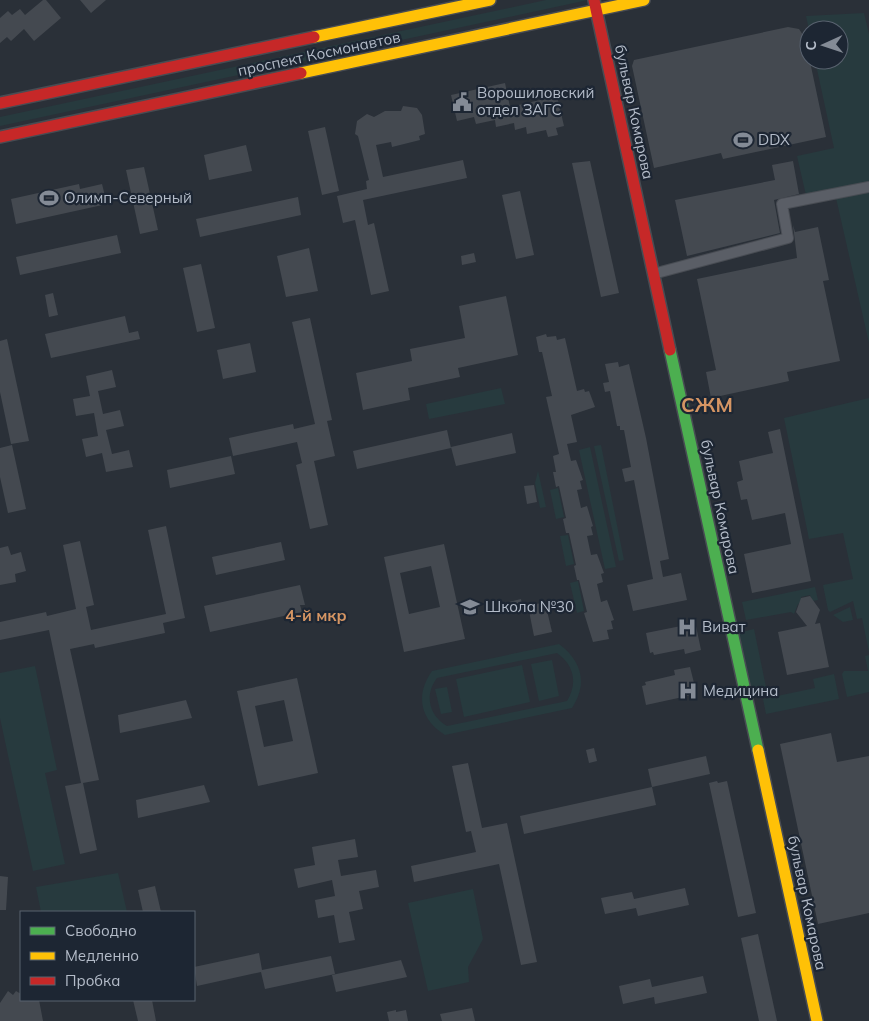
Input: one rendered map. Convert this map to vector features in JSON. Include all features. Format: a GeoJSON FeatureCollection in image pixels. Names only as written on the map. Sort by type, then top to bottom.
{"type":"FeatureCollection","features":[{"type":"Feature","properties":{"kind":"main road","name":"проспект Космонавтов"},"geometry":{"type":"LineString","coordinates":[[0,103],[490,0]]}},
{"type":"Feature","properties":{"kind":"main road","name":"проспект Космонавтов"},"geometry":{"type":"LineString","coordinates":[[0,137],[595,5],[644,0]]}},
{"type":"Feature","properties":{"kind":"main road","name":"бульвар Комарова"},"geometry":{"type":"LineString","coordinates":[[595,5],[817,1021]]}},
{"type":"Feature","properties":{"kind":"street"},"geometry":{"type":"LineString","coordinates":[[653,274],[788,238],[782,204],[869,188]]}},
{"type":"Feature","properties":{"kind":"green space"},"geometry":{"type":"Polygon","coordinates":[[[546,0],[588,0],[0,126],[0,117],[546,0]]]}},
{"type":"Feature","properties":{"kind":"green space"},"geometry":{"type":"Polygon","coordinates":[[[864,13],[869,34],[869,343],[836,198],[808,204],[797,156],[834,148],[817,70],[849,70],[849,20],[807,20],[806,16],[864,13]]]}},
{"type":"Feature","properties":{"kind":"green space"},"geometry":{"type":"Polygon","coordinates":[[[501,388],[505,404],[429,419],[426,404],[501,388]]]}},
{"type":"Feature","properties":{"kind":"green space"},"geometry":{"type":"Polygon","coordinates":[[[869,398],[869,652],[862,618],[857,619],[853,601],[830,612],[828,610],[823,585],[853,579],[843,533],[809,539],[784,418],[869,398]]]}},
{"type":"Feature","properties":{"kind":"green space"},"geometry":{"type":"Polygon","coordinates":[[[601,445],[624,560],[619,561],[594,446],[601,445]]]}},
{"type":"Feature","properties":{"kind":"green space"},"geometry":{"type":"Polygon","coordinates":[[[590,447],[616,567],[605,569],[579,450],[590,447]]]}},
{"type":"Feature","properties":{"kind":"green space"},"geometry":{"type":"Polygon","coordinates":[[[538,471],[546,507],[540,508],[535,483],[538,471]]]}},
{"type":"Feature","properties":{"kind":"green space"},"geometry":{"type":"Polygon","coordinates":[[[558,488],[564,517],[556,519],[550,490],[558,488]]]}},
{"type":"Feature","properties":{"kind":"green space"},"geometry":{"type":"Polygon","coordinates":[[[568,535],[574,564],[566,566],[560,536],[568,535]]]}},
{"type":"Feature","properties":{"kind":"green space"},"geometry":{"type":"Polygon","coordinates":[[[578,581],[584,611],[577,613],[570,583],[578,581]]]}},
{"type":"Feature","properties":{"kind":"green space"},"geometry":{"type":"Polygon","coordinates":[[[815,587],[818,600],[812,601],[810,595],[801,597],[802,603],[798,604],[794,614],[791,612],[746,620],[742,602],[815,587]]]}},
{"type":"Feature","properties":{"kind":"green space"},"geometry":{"type":"Polygon","coordinates":[[[850,607],[853,620],[843,622],[833,615],[850,607]]]}},
{"type":"Feature","properties":{"kind":"green space"},"geometry":{"type":"Polygon","coordinates":[[[754,629],[766,687],[750,690],[738,633],[754,629]]]}},
{"type":"Feature","properties":{"kind":"green space"},"geometry":{"type":"Polygon","coordinates":[[[559,644],[573,658],[580,673],[581,682],[577,699],[572,708],[445,735],[430,722],[423,706],[423,689],[432,671],[559,644]],[[557,653],[437,678],[431,691],[430,705],[432,711],[447,726],[567,701],[573,681],[571,669],[557,653]]]}},
{"type":"Feature","properties":{"kind":"green space"},"geometry":{"type":"Polygon","coordinates":[[[869,655],[869,692],[847,697],[842,674],[844,671],[868,671],[865,656],[869,655]]]}},
{"type":"Feature","properties":{"kind":"green space"},"geometry":{"type":"Polygon","coordinates":[[[552,660],[559,696],[539,701],[531,664],[552,660]]]}},
{"type":"Feature","properties":{"kind":"green space"},"geometry":{"type":"Polygon","coordinates":[[[522,665],[530,702],[464,717],[456,679],[522,665]]]}},
{"type":"Feature","properties":{"kind":"green space"},"geometry":{"type":"Polygon","coordinates":[[[35,666],[57,770],[45,773],[65,864],[33,871],[0,718],[0,673],[35,666]]]}},
{"type":"Feature","properties":{"kind":"green space"},"geometry":{"type":"Polygon","coordinates":[[[834,674],[839,699],[766,714],[763,699],[815,688],[813,679],[834,674]]]}},
{"type":"Feature","properties":{"kind":"green space"},"geometry":{"type":"Polygon","coordinates":[[[447,687],[452,712],[441,714],[435,689],[447,687]]]}},
{"type":"Feature","properties":{"kind":"green space"},"geometry":{"type":"Polygon","coordinates":[[[118,873],[127,911],[41,911],[36,887],[118,873]]]}},
{"type":"Feature","properties":{"kind":"green space"},"geometry":{"type":"Polygon","coordinates":[[[473,889],[483,939],[468,967],[469,982],[428,991],[408,903],[473,889]]]}},
{"type":"Feature","properties":{"kind":"building"},"geometry":{"type":"Polygon","coordinates":[[[43,0],[46,0],[61,18],[34,41],[24,29],[11,41],[7,37],[0,43],[0,18],[8,11],[12,15],[20,9],[25,15],[43,0]]]}},
{"type":"Feature","properties":{"kind":"building"},"geometry":{"type":"Polygon","coordinates":[[[80,0],[106,0],[91,13],[80,0]]]}},
{"type":"Feature","properties":{"kind":"building"},"geometry":{"type":"Polygon","coordinates":[[[788,27],[799,29],[799,70],[812,70],[826,137],[723,159],[721,153],[654,168],[632,66],[634,60],[788,27]]]}},
{"type":"Feature","properties":{"kind":"building"},"geometry":{"type":"Polygon","coordinates":[[[505,83],[510,107],[557,96],[564,126],[556,128],[558,135],[548,137],[546,130],[527,134],[526,127],[515,130],[514,123],[496,127],[495,120],[476,124],[474,117],[457,121],[451,95],[505,83]]]}},
{"type":"Feature","properties":{"kind":"building"},"geometry":{"type":"Polygon","coordinates":[[[403,106],[417,108],[422,115],[425,134],[419,136],[420,140],[392,147],[391,142],[376,145],[383,177],[463,160],[467,178],[363,200],[368,225],[374,223],[389,291],[371,295],[355,220],[343,223],[337,196],[367,189],[366,181],[369,180],[358,136],[355,134],[357,121],[367,114],[374,117],[385,111],[401,111],[403,106]]]}},
{"type":"Feature","properties":{"kind":"building"},"geometry":{"type":"Polygon","coordinates":[[[325,127],[339,191],[322,195],[308,131],[325,127]]]}},
{"type":"Feature","properties":{"kind":"building"},"geometry":{"type":"Polygon","coordinates":[[[246,145],[252,171],[209,180],[204,155],[246,145]]]}},
{"type":"Feature","properties":{"kind":"building"},"geometry":{"type":"Polygon","coordinates":[[[590,161],[619,293],[601,297],[572,163],[590,161]]]}},
{"type":"Feature","properties":{"kind":"building"},"geometry":{"type":"Polygon","coordinates":[[[793,161],[799,194],[774,200],[780,233],[687,256],[675,200],[775,180],[772,165],[793,161]]]}},
{"type":"Feature","properties":{"kind":"building"},"geometry":{"type":"Polygon","coordinates":[[[144,167],[158,230],[140,234],[126,170],[144,167]]]}},
{"type":"Feature","properties":{"kind":"building"},"geometry":{"type":"Polygon","coordinates":[[[79,184],[80,189],[102,184],[107,204],[16,224],[11,199],[79,184]]]}},
{"type":"Feature","properties":{"kind":"building"},"geometry":{"type":"Polygon","coordinates":[[[520,191],[534,255],[516,259],[502,195],[520,191]]]}},
{"type":"Feature","properties":{"kind":"building"},"geometry":{"type":"Polygon","coordinates":[[[298,197],[301,215],[200,237],[196,219],[298,197]]]}},
{"type":"Feature","properties":{"kind":"building"},"geometry":{"type":"Polygon","coordinates":[[[793,225],[795,232],[818,227],[829,280],[823,281],[840,361],[787,372],[789,381],[711,398],[706,372],[716,370],[697,279],[797,258],[793,225]]]}},
{"type":"Feature","properties":{"kind":"building"},"geometry":{"type":"Polygon","coordinates":[[[117,235],[121,253],[20,275],[16,257],[117,235]]]}},
{"type":"Feature","properties":{"kind":"building"},"geometry":{"type":"Polygon","coordinates":[[[309,248],[318,291],[286,297],[277,256],[309,248]]]}},
{"type":"Feature","properties":{"kind":"building"},"geometry":{"type":"Polygon","coordinates":[[[474,253],[476,262],[462,265],[461,256],[474,253]]]}},
{"type":"Feature","properties":{"kind":"building"},"geometry":{"type":"Polygon","coordinates":[[[201,264],[215,328],[197,332],[183,268],[201,264]]]}},
{"type":"Feature","properties":{"kind":"building"},"geometry":{"type":"Polygon","coordinates":[[[53,293],[58,315],[49,317],[45,295],[53,293]]]}},
{"type":"Feature","properties":{"kind":"building"},"geometry":{"type":"Polygon","coordinates":[[[506,296],[518,355],[458,368],[460,377],[408,388],[410,400],[363,410],[356,373],[412,361],[410,349],[465,338],[459,306],[506,296]]]}},
{"type":"Feature","properties":{"kind":"building"},"geometry":{"type":"Polygon","coordinates":[[[125,316],[129,333],[138,331],[140,339],[51,358],[45,334],[125,316]]]}},
{"type":"Feature","properties":{"kind":"building"},"geometry":{"type":"Polygon","coordinates":[[[310,318],[332,420],[327,421],[335,456],[314,461],[328,525],[310,529],[296,465],[302,463],[297,442],[233,456],[229,438],[293,424],[294,429],[315,424],[292,322],[310,318]]]}},
{"type":"Feature","properties":{"kind":"building"},"geometry":{"type":"Polygon","coordinates":[[[546,334],[547,337],[556,336],[557,340],[565,338],[577,391],[584,389],[585,392],[589,391],[595,407],[571,415],[577,442],[567,444],[571,461],[576,460],[583,480],[580,481],[582,489],[577,490],[581,508],[587,506],[593,526],[591,527],[593,535],[587,536],[591,555],[597,554],[604,573],[601,574],[603,582],[597,584],[601,602],[607,600],[614,620],[611,621],[613,629],[607,630],[609,639],[593,642],[584,613],[587,612],[579,580],[577,580],[574,566],[576,565],[569,533],[566,533],[563,519],[566,518],[559,486],[556,487],[553,472],[556,472],[553,456],[559,454],[546,397],[552,396],[542,352],[539,352],[536,337],[546,334]]]}},
{"type":"Feature","properties":{"kind":"building"},"geometry":{"type":"Polygon","coordinates":[[[7,339],[29,441],[11,444],[0,392],[0,341],[7,339]]]}},
{"type":"Feature","properties":{"kind":"building"},"geometry":{"type":"Polygon","coordinates":[[[250,343],[256,372],[223,379],[217,350],[250,343]]]}},
{"type":"Feature","properties":{"kind":"building"},"geometry":{"type":"Polygon","coordinates":[[[618,362],[619,367],[629,364],[646,438],[669,559],[660,561],[663,577],[681,573],[687,600],[633,611],[627,585],[653,579],[634,480],[625,482],[622,469],[631,467],[624,430],[620,430],[620,426],[617,426],[610,391],[605,392],[603,383],[609,382],[605,364],[618,362]]]}},
{"type":"Feature","properties":{"kind":"building"},"geometry":{"type":"Polygon","coordinates":[[[112,370],[116,387],[98,391],[103,414],[120,410],[124,426],[106,430],[112,454],[129,450],[133,467],[106,472],[102,453],[86,457],[82,439],[98,436],[94,413],[76,416],[73,399],[90,396],[86,376],[112,370]]]}},
{"type":"Feature","properties":{"kind":"building"},"geometry":{"type":"Polygon","coordinates":[[[780,429],[811,581],[752,593],[744,554],[791,544],[785,513],[752,520],[747,499],[741,500],[737,482],[743,480],[739,461],[773,453],[768,432],[780,429]]]}},
{"type":"Feature","properties":{"kind":"building"},"geometry":{"type":"Polygon","coordinates":[[[447,430],[451,448],[357,469],[353,451],[447,430]]]}},
{"type":"Feature","properties":{"kind":"building"},"geometry":{"type":"Polygon","coordinates":[[[512,433],[516,453],[456,466],[451,447],[512,433]]]}},
{"type":"Feature","properties":{"kind":"building"},"geometry":{"type":"Polygon","coordinates":[[[12,445],[26,509],[8,513],[0,477],[0,448],[12,445]]]}},
{"type":"Feature","properties":{"kind":"building"},"geometry":{"type":"Polygon","coordinates":[[[231,456],[235,474],[170,488],[167,470],[231,456]]]}},
{"type":"Feature","properties":{"kind":"building"},"geometry":{"type":"Polygon","coordinates":[[[534,485],[537,502],[527,504],[524,486],[534,485]]]}},
{"type":"Feature","properties":{"kind":"building"},"geometry":{"type":"Polygon","coordinates":[[[166,526],[185,618],[163,623],[165,633],[95,648],[94,644],[70,649],[99,780],[83,783],[97,850],[80,854],[65,786],[81,783],[49,630],[0,640],[0,622],[46,612],[47,616],[76,609],[63,545],[80,541],[94,605],[86,607],[91,630],[166,614],[148,530],[166,526]]]}},
{"type":"Feature","properties":{"kind":"building"},"geometry":{"type":"Polygon","coordinates":[[[281,542],[285,560],[216,575],[212,557],[281,542]]]}},
{"type":"Feature","properties":{"kind":"building"},"geometry":{"type":"Polygon","coordinates":[[[444,544],[465,639],[404,652],[384,557],[444,544]],[[431,566],[400,573],[409,614],[440,607],[431,566]]]}},
{"type":"Feature","properties":{"kind":"building"},"geometry":{"type":"Polygon","coordinates":[[[8,546],[11,555],[21,552],[26,571],[15,574],[16,582],[0,585],[0,548],[8,546]]]}},
{"type":"Feature","properties":{"kind":"building"},"geometry":{"type":"Polygon","coordinates":[[[300,585],[305,605],[300,605],[302,612],[210,632],[204,606],[300,585]]]}},
{"type":"Feature","properties":{"kind":"building"},"geometry":{"type":"Polygon","coordinates":[[[810,596],[820,610],[815,624],[820,623],[829,667],[787,675],[778,632],[807,626],[796,612],[801,598],[810,596]]]}},
{"type":"Feature","properties":{"kind":"building"},"geometry":{"type":"Polygon","coordinates":[[[521,599],[522,606],[511,609],[509,602],[521,599]]]}},
{"type":"Feature","properties":{"kind":"building"},"geometry":{"type":"Polygon","coordinates":[[[545,602],[552,632],[534,636],[528,606],[545,602]]]}},
{"type":"Feature","properties":{"kind":"building"},"geometry":{"type":"Polygon","coordinates":[[[691,624],[696,626],[701,650],[685,654],[684,649],[654,655],[653,652],[650,653],[646,633],[691,624]]]}},
{"type":"Feature","properties":{"kind":"building"},"geometry":{"type":"Polygon","coordinates":[[[690,667],[696,691],[692,695],[646,705],[642,686],[646,685],[645,682],[675,675],[674,670],[690,667]]]}},
{"type":"Feature","properties":{"kind":"building"},"geometry":{"type":"Polygon","coordinates":[[[297,678],[318,773],[258,786],[237,691],[297,678]],[[284,700],[255,706],[264,747],[293,741],[284,700]]]}},
{"type":"Feature","properties":{"kind":"building"},"geometry":{"type":"Polygon","coordinates":[[[186,700],[192,718],[120,733],[118,715],[186,700]]]}},
{"type":"Feature","properties":{"kind":"building"},"geometry":{"type":"Polygon","coordinates":[[[831,733],[837,762],[869,756],[869,913],[818,924],[780,744],[831,733]]]}},
{"type":"Feature","properties":{"kind":"building"},"geometry":{"type":"Polygon","coordinates":[[[594,748],[597,761],[589,763],[586,750],[594,748]]]}},
{"type":"Feature","properties":{"kind":"building"},"geometry":{"type":"Polygon","coordinates":[[[706,756],[710,774],[652,787],[648,769],[706,756]]]}},
{"type":"Feature","properties":{"kind":"building"},"geometry":{"type":"Polygon","coordinates":[[[468,763],[482,828],[507,823],[537,962],[521,965],[499,864],[414,882],[411,866],[476,852],[471,831],[466,832],[452,766],[468,763]]]}},
{"type":"Feature","properties":{"kind":"building"},"geometry":{"type":"Polygon","coordinates":[[[717,781],[718,783],[727,781],[756,913],[738,917],[709,783],[717,781]]]}},
{"type":"Feature","properties":{"kind":"building"},"geometry":{"type":"Polygon","coordinates":[[[204,785],[210,802],[138,818],[136,800],[204,785]]]}},
{"type":"Feature","properties":{"kind":"building"},"geometry":{"type":"Polygon","coordinates":[[[652,787],[656,805],[524,834],[520,816],[652,787]]]}},
{"type":"Feature","properties":{"kind":"building"},"geometry":{"type":"Polygon","coordinates":[[[355,839],[358,857],[338,860],[341,876],[376,870],[379,887],[359,891],[363,909],[349,912],[355,940],[339,943],[334,915],[318,918],[315,900],[335,896],[332,880],[298,888],[294,869],[315,865],[312,847],[355,839]]]}},
{"type":"Feature","properties":{"kind":"building"},"geometry":{"type":"Polygon","coordinates":[[[0,876],[8,877],[6,910],[0,910],[0,876]]]}},
{"type":"Feature","properties":{"kind":"building"},"geometry":{"type":"Polygon","coordinates":[[[155,886],[161,911],[143,911],[138,890],[155,886]]]}},
{"type":"Feature","properties":{"kind":"building"},"geometry":{"type":"Polygon","coordinates":[[[685,888],[689,905],[638,916],[636,908],[605,914],[601,898],[632,892],[634,899],[685,888]]]}},
{"type":"Feature","properties":{"kind":"building"},"geometry":{"type":"Polygon","coordinates":[[[758,934],[777,1021],[759,1021],[741,938],[758,934]]]}},
{"type":"Feature","properties":{"kind":"building"},"geometry":{"type":"Polygon","coordinates":[[[259,953],[262,970],[331,956],[335,974],[265,989],[261,972],[197,986],[195,967],[259,953]]]}},
{"type":"Feature","properties":{"kind":"building"},"geometry":{"type":"Polygon","coordinates":[[[401,960],[407,977],[336,992],[332,975],[401,960]]]}},
{"type":"Feature","properties":{"kind":"building"},"geometry":{"type":"Polygon","coordinates":[[[703,976],[707,993],[655,1004],[654,997],[623,1004],[619,986],[650,979],[652,987],[703,976]]]}},
{"type":"Feature","properties":{"kind":"building"},"geometry":{"type":"Polygon","coordinates":[[[8,991],[13,995],[16,991],[20,993],[20,1001],[39,1001],[43,1021],[0,1021],[0,1003],[8,991]]]}},
{"type":"Feature","properties":{"kind":"building"},"geometry":{"type":"Polygon","coordinates":[[[133,1001],[152,1001],[156,1021],[138,1021],[133,1001]]]}},
{"type":"Feature","properties":{"kind":"building"},"geometry":{"type":"Polygon","coordinates":[[[472,1008],[475,1021],[442,1021],[440,1014],[472,1008]]]}},
{"type":"Feature","properties":{"kind":"building"},"geometry":{"type":"Polygon","coordinates":[[[396,1010],[396,1012],[406,1010],[408,1021],[389,1021],[387,1012],[396,1010]]]}},
{"type":"Feature","properties":{"kind":"traffic: fast"},"geometry":{"type":"LineString","coordinates":[[670,350],[758,750]]}},
{"type":"Feature","properties":{"kind":"traffic: slow"},"geometry":{"type":"LineString","coordinates":[[314,37],[490,0]]}},
{"type":"Feature","properties":{"kind":"traffic: slow"},"geometry":{"type":"LineString","coordinates":[[301,73],[644,0]]}},
{"type":"Feature","properties":{"kind":"traffic: slow"},"geometry":{"type":"LineString","coordinates":[[758,750],[817,1021]]}},
{"type":"Feature","properties":{"kind":"traffic: jam"},"geometry":{"type":"LineString","coordinates":[[594,0],[670,350]]}},
{"type":"Feature","properties":{"kind":"traffic: jam"},"geometry":{"type":"LineString","coordinates":[[0,103],[314,37]]}},
{"type":"Feature","properties":{"kind":"traffic: jam"},"geometry":{"type":"LineString","coordinates":[[0,137],[301,73]]}},
{"type":"Feature","properties":{"kind":"place","name":"Ворошиловский отдел ЗАГС"},"geometry":{"type":"Point","coordinates":[462,102]}},
{"type":"Feature","properties":{"kind":"place","name":"DDX"},"geometry":{"type":"Point","coordinates":[743,140]}},
{"type":"Feature","properties":{"kind":"place","name":"Олимп-Северный"},"geometry":{"type":"Point","coordinates":[49,198]}},
{"type":"Feature","properties":{"kind":"place","name":"Школа №30"},"geometry":{"type":"Point","coordinates":[470,607]}},
{"type":"Feature","properties":{"kind":"place","name":"Виват"},"geometry":{"type":"Point","coordinates":[687,627]}},
{"type":"Feature","properties":{"kind":"place","name":"Медицина"},"geometry":{"type":"Point","coordinates":[688,691]}},
{"type":"Feature","properties":{"kind":"district","name":"СЖМ"},"geometry":{"type":"Point","coordinates":[707,405]}},
{"type":"Feature","properties":{"kind":"district","name":"4-й мкр"},"geometry":{"type":"Point","coordinates":[316,615]}}]}
